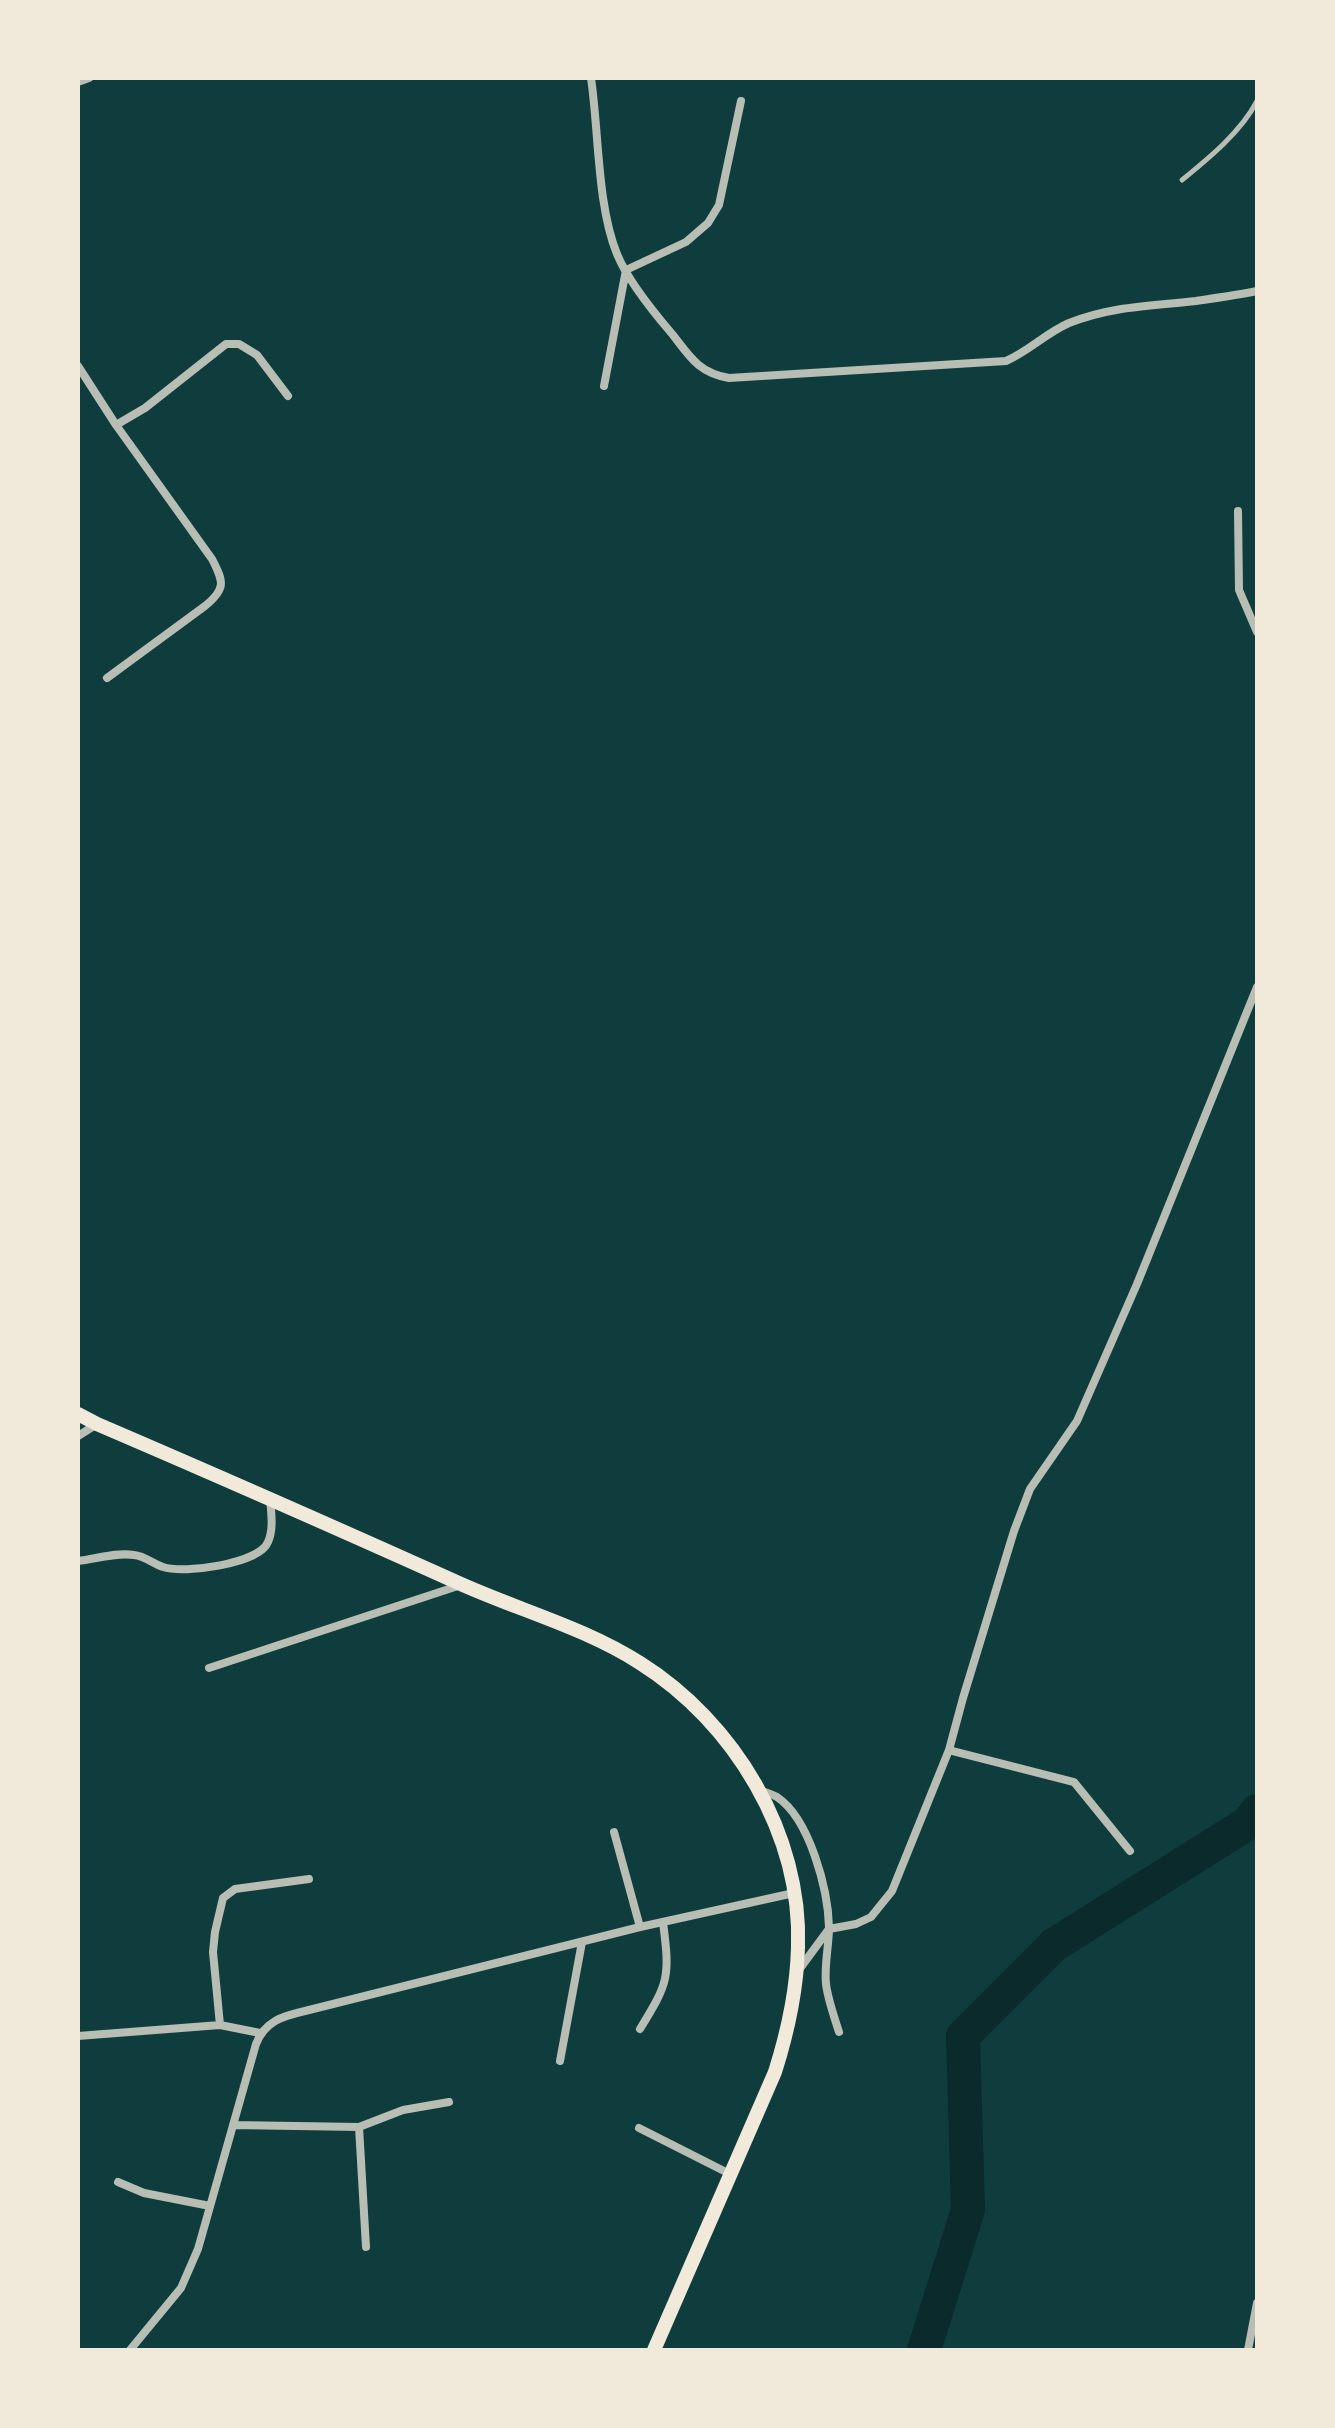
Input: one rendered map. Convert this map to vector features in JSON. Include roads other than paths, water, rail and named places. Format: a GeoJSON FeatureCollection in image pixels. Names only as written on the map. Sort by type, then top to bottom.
{"type":"FeatureCollection","features":[{"type":"Feature","properties":{"kind":"main road"},"geometry":{"type":"LineString","coordinates":[[78,1414],[462,1585],[603,1642],[676,1688],[724,1735],[758,1790],[787,1857],[794,1893],[798,1945],[788,2031],[775,2072],[654,2350]]}},
{"type":"Feature","properties":{"kind":"street"},"geometry":{"type":"LineString","coordinates":[[78,82],[89,78]]}},
{"type":"Feature","properties":{"kind":"street"},"geometry":{"type":"LineString","coordinates":[[591,78],[605,207],[612,240],[626,270],[664,324],[693,360],[713,376],[729,378],[1006,361],[1067,324],[1102,313],[1129,306],[1194,301],[1257,291]]}},
{"type":"Feature","properties":{"kind":"street"},"geometry":{"type":"LineString","coordinates":[[626,270],[686,242],[708,223],[719,205],[741,101]]}},
{"type":"Feature","properties":{"kind":"street"},"geometry":{"type":"LineString","coordinates":[[604,386],[626,270]]}},
{"type":"Feature","properties":{"kind":"street"},"geometry":{"type":"LineString","coordinates":[[116,425],[145,408],[226,344],[239,344],[257,355],[288,396]]}},
{"type":"Feature","properties":{"kind":"street"},"geometry":{"type":"LineString","coordinates":[[78,366],[220,574],[221,588],[216,597],[107,678]]}},
{"type":"Feature","properties":{"kind":"street"},"geometry":{"type":"LineString","coordinates":[[1238,511],[1239,590],[1257,632]]}},
{"type":"Feature","properties":{"kind":"street"},"geometry":{"type":"LineString","coordinates":[[796,1975],[829,1929],[856,1924],[871,1917],[892,1891],[949,1750],[1005,1561],[1030,1489],[1077,1421],[1254,1010],[1257,987]]}},
{"type":"Feature","properties":{"kind":"street"},"geometry":{"type":"LineString","coordinates":[[78,1436],[97,1424]]}},
{"type":"Feature","properties":{"kind":"street"},"geometry":{"type":"LineString","coordinates":[[78,1561],[131,1554],[164,1568],[183,1569],[220,1565],[254,1556],[263,1550],[272,1531],[270,1498]]}},
{"type":"Feature","properties":{"kind":"street"},"geometry":{"type":"LineString","coordinates":[[209,1668],[462,1585]]}},
{"type":"Feature","properties":{"kind":"street"},"geometry":{"type":"LineString","coordinates":[[949,1750],[1074,1782],[1130,1851]]}},
{"type":"Feature","properties":{"kind":"street"},"geometry":{"type":"LineString","coordinates":[[758,1790],[777,1797],[793,1814],[820,1870],[829,1929],[827,1986],[839,2032]]}},
{"type":"Feature","properties":{"kind":"street"},"geometry":{"type":"LineString","coordinates":[[614,1832],[640,1927]]}},
{"type":"Feature","properties":{"kind":"street"},"geometry":{"type":"LineString","coordinates":[[220,2025],[213,1952],[223,1898],[235,1889],[309,1879]]}},
{"type":"Feature","properties":{"kind":"street"},"geometry":{"type":"LineString","coordinates":[[130,2350],[187,2278],[260,2033],[267,2025],[288,2015],[640,1927],[794,1893]]}},
{"type":"Feature","properties":{"kind":"street"},"geometry":{"type":"LineString","coordinates":[[640,2029],[661,1996],[666,1979],[668,1967],[663,1922]]}},
{"type":"Feature","properties":{"kind":"street"},"geometry":{"type":"LineString","coordinates":[[560,2061],[582,1942]]}},
{"type":"Feature","properties":{"kind":"street"},"geometry":{"type":"LineString","coordinates":[[78,2036],[220,2025],[260,2033]]}},
{"type":"Feature","properties":{"kind":"street"},"geometry":{"type":"LineString","coordinates":[[233,2125],[359,2127],[403,2110],[449,2102]]}},
{"type":"Feature","properties":{"kind":"street"},"geometry":{"type":"LineString","coordinates":[[359,2127],[366,2247]]}},
{"type":"Feature","properties":{"kind":"street"},"geometry":{"type":"LineString","coordinates":[[639,2128],[730,2174]]}},
{"type":"Feature","properties":{"kind":"street"},"geometry":{"type":"LineString","coordinates":[[118,2182],[144,2193],[210,2206]]}},
{"type":"Feature","properties":{"kind":"street"},"geometry":{"type":"LineString","coordinates":[[1248,2350],[1257,2303]]}},
{"type":"Feature","properties":{"kind":"lane"},"geometry":{"type":"LineString","coordinates":[[1182,180],[1228,138],[1257,101]]}},
{"type":"Feature","properties":{"kind":"waterway"},"geometry":{"type":"LineString","coordinates":[[924,2350],[968,2210],[963,2036],[1054,1945],[1248,1823],[1257,1811]]}}]}
